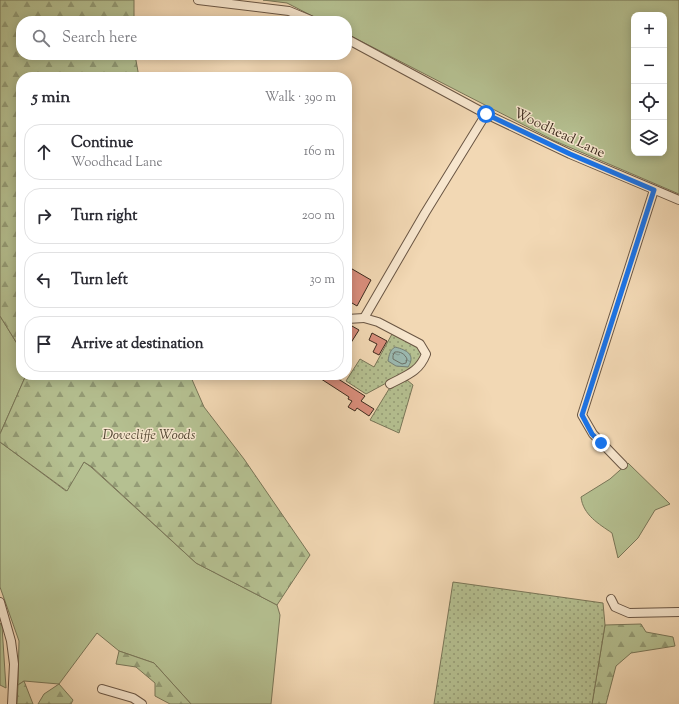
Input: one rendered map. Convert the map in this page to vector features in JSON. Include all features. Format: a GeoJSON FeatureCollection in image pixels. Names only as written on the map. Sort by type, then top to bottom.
{"type":"FeatureCollection","features":[{"type":"Feature","properties":{"kind":"street"},"geometry":{"type":"LineString","coordinates":[[198,0],[289,11],[301,16]]}},
{"type":"Feature","properties":{"kind":"street","name":"Woodhead Lane"},"geometry":{"type":"LineString","coordinates":[[352,42],[486,114],[570,154],[679,200]]}},
{"type":"Feature","properties":{"kind":"street"},"geometry":{"type":"LineString","coordinates":[[364,318],[425,213],[486,114]]}},
{"type":"Feature","properties":{"kind":"street"},"geometry":{"type":"LineString","coordinates":[[623,466],[592,434],[582,415],[654,190]]}},
{"type":"Feature","properties":{"kind":"street"},"geometry":{"type":"LineString","coordinates":[[352,319],[364,318],[378,322],[420,344],[426,354],[422,364],[412,373],[390,384]]}},
{"type":"Feature","properties":{"kind":"street"},"geometry":{"type":"LineString","coordinates":[[611,599],[615,607],[629,613],[679,612]]}},
{"type":"Feature","properties":{"kind":"street"},"geometry":{"type":"LineString","coordinates":[[0,602],[11,641],[14,664],[12,704]]}},
{"type":"Feature","properties":{"kind":"street"},"geometry":{"type":"LineString","coordinates":[[102,689],[132,698],[142,704]]}},
{"type":"Feature","properties":{"kind":"green space"},"geometry":{"type":"Polygon","coordinates":[[[0,0],[134,0],[134,16],[16,16],[16,60],[136,60],[138,72],[16,72],[16,342],[0,316],[0,0]]]}},
{"type":"Feature","properties":{"kind":"green space"},"geometry":{"type":"Polygon","coordinates":[[[263,0],[679,0],[679,194],[555,141],[352,37],[352,16],[312,16],[287,3],[263,0]]]}},
{"type":"Feature","properties":{"kind":"green space"},"geometry":{"type":"Polygon","coordinates":[[[0,316],[16,342],[16,380],[24,380],[0,434],[0,316]]]}},
{"type":"Feature","properties":{"kind":"green space"},"geometry":{"type":"Polygon","coordinates":[[[392,334],[422,351],[422,359],[414,368],[366,394],[346,381],[352,380],[352,372],[360,359],[374,367],[392,334]]]}},
{"type":"Feature","properties":{"kind":"green space","name":"Dovecliffe Woods"},"geometry":{"type":"Polygon","coordinates":[[[24,380],[192,380],[204,407],[244,459],[310,555],[277,605],[196,563],[92,467],[84,462],[67,491],[0,442],[0,434],[24,380]]]}},
{"type":"Feature","properties":{"kind":"green space"},"geometry":{"type":"Polygon","coordinates":[[[407,380],[413,385],[399,433],[370,420],[389,389],[407,380]]]}},
{"type":"Feature","properties":{"kind":"green space"},"geometry":{"type":"Polygon","coordinates":[[[0,442],[66,491],[84,462],[196,563],[277,605],[280,615],[271,704],[191,704],[154,663],[119,651],[97,633],[59,684],[24,681],[18,685],[19,641],[0,587],[0,442]]]}},
{"type":"Feature","properties":{"kind":"green space"},"geometry":{"type":"Polygon","coordinates":[[[628,463],[670,504],[655,510],[638,538],[618,558],[612,533],[588,514],[582,503],[581,497],[610,479],[628,463]]]}},
{"type":"Feature","properties":{"kind":"green space"},"geometry":{"type":"Polygon","coordinates":[[[453,582],[603,603],[605,625],[592,704],[434,704],[453,582]]]}},
{"type":"Feature","properties":{"kind":"green space"},"geometry":{"type":"Polygon","coordinates":[[[0,623],[2,626],[6,688],[0,685],[0,623]]]}},
{"type":"Feature","properties":{"kind":"green space"},"geometry":{"type":"Polygon","coordinates":[[[641,624],[646,632],[673,637],[675,646],[631,653],[616,666],[606,704],[592,704],[605,625],[641,624]]]}},
{"type":"Feature","properties":{"kind":"green space"},"geometry":{"type":"Polygon","coordinates":[[[119,651],[154,663],[191,704],[170,704],[155,696],[155,683],[136,667],[116,664],[119,651]]]}},
{"type":"Feature","properties":{"kind":"green space"},"geometry":{"type":"Polygon","coordinates":[[[24,681],[33,704],[17,704],[18,685],[24,681]]]}},
{"type":"Feature","properties":{"kind":"green space"},"geometry":{"type":"Polygon","coordinates":[[[59,684],[73,700],[71,704],[38,704],[44,694],[59,684]]]}},
{"type":"Feature","properties":{"kind":"water"},"geometry":{"type":"Polygon","coordinates":[[[395,347],[406,351],[411,356],[408,367],[396,366],[388,361],[391,351],[395,347]]]}},
{"type":"Feature","properties":{"kind":"building"},"geometry":{"type":"Polygon","coordinates":[[[352,269],[371,280],[357,306],[352,303],[352,269]]]}},
{"type":"Feature","properties":{"kind":"building"},"geometry":{"type":"Polygon","coordinates":[[[352,326],[359,330],[352,341],[352,326]]]}},
{"type":"Feature","properties":{"kind":"building"},"geometry":{"type":"Polygon","coordinates":[[[372,333],[387,341],[379,355],[373,352],[377,344],[369,340],[372,333]]]}},
{"type":"Feature","properties":{"kind":"building"},"geometry":{"type":"Polygon","coordinates":[[[323,380],[340,380],[365,396],[361,401],[374,409],[369,416],[357,408],[355,411],[348,407],[352,401],[348,399],[349,397],[323,380]]]}},
{"type":"Feature","properties":{"kind":"route"},"geometry":{"type":"LineString","coordinates":[[486,114],[570,154],[654,190],[590,386],[582,415],[592,434],[601,443]]}}]}
